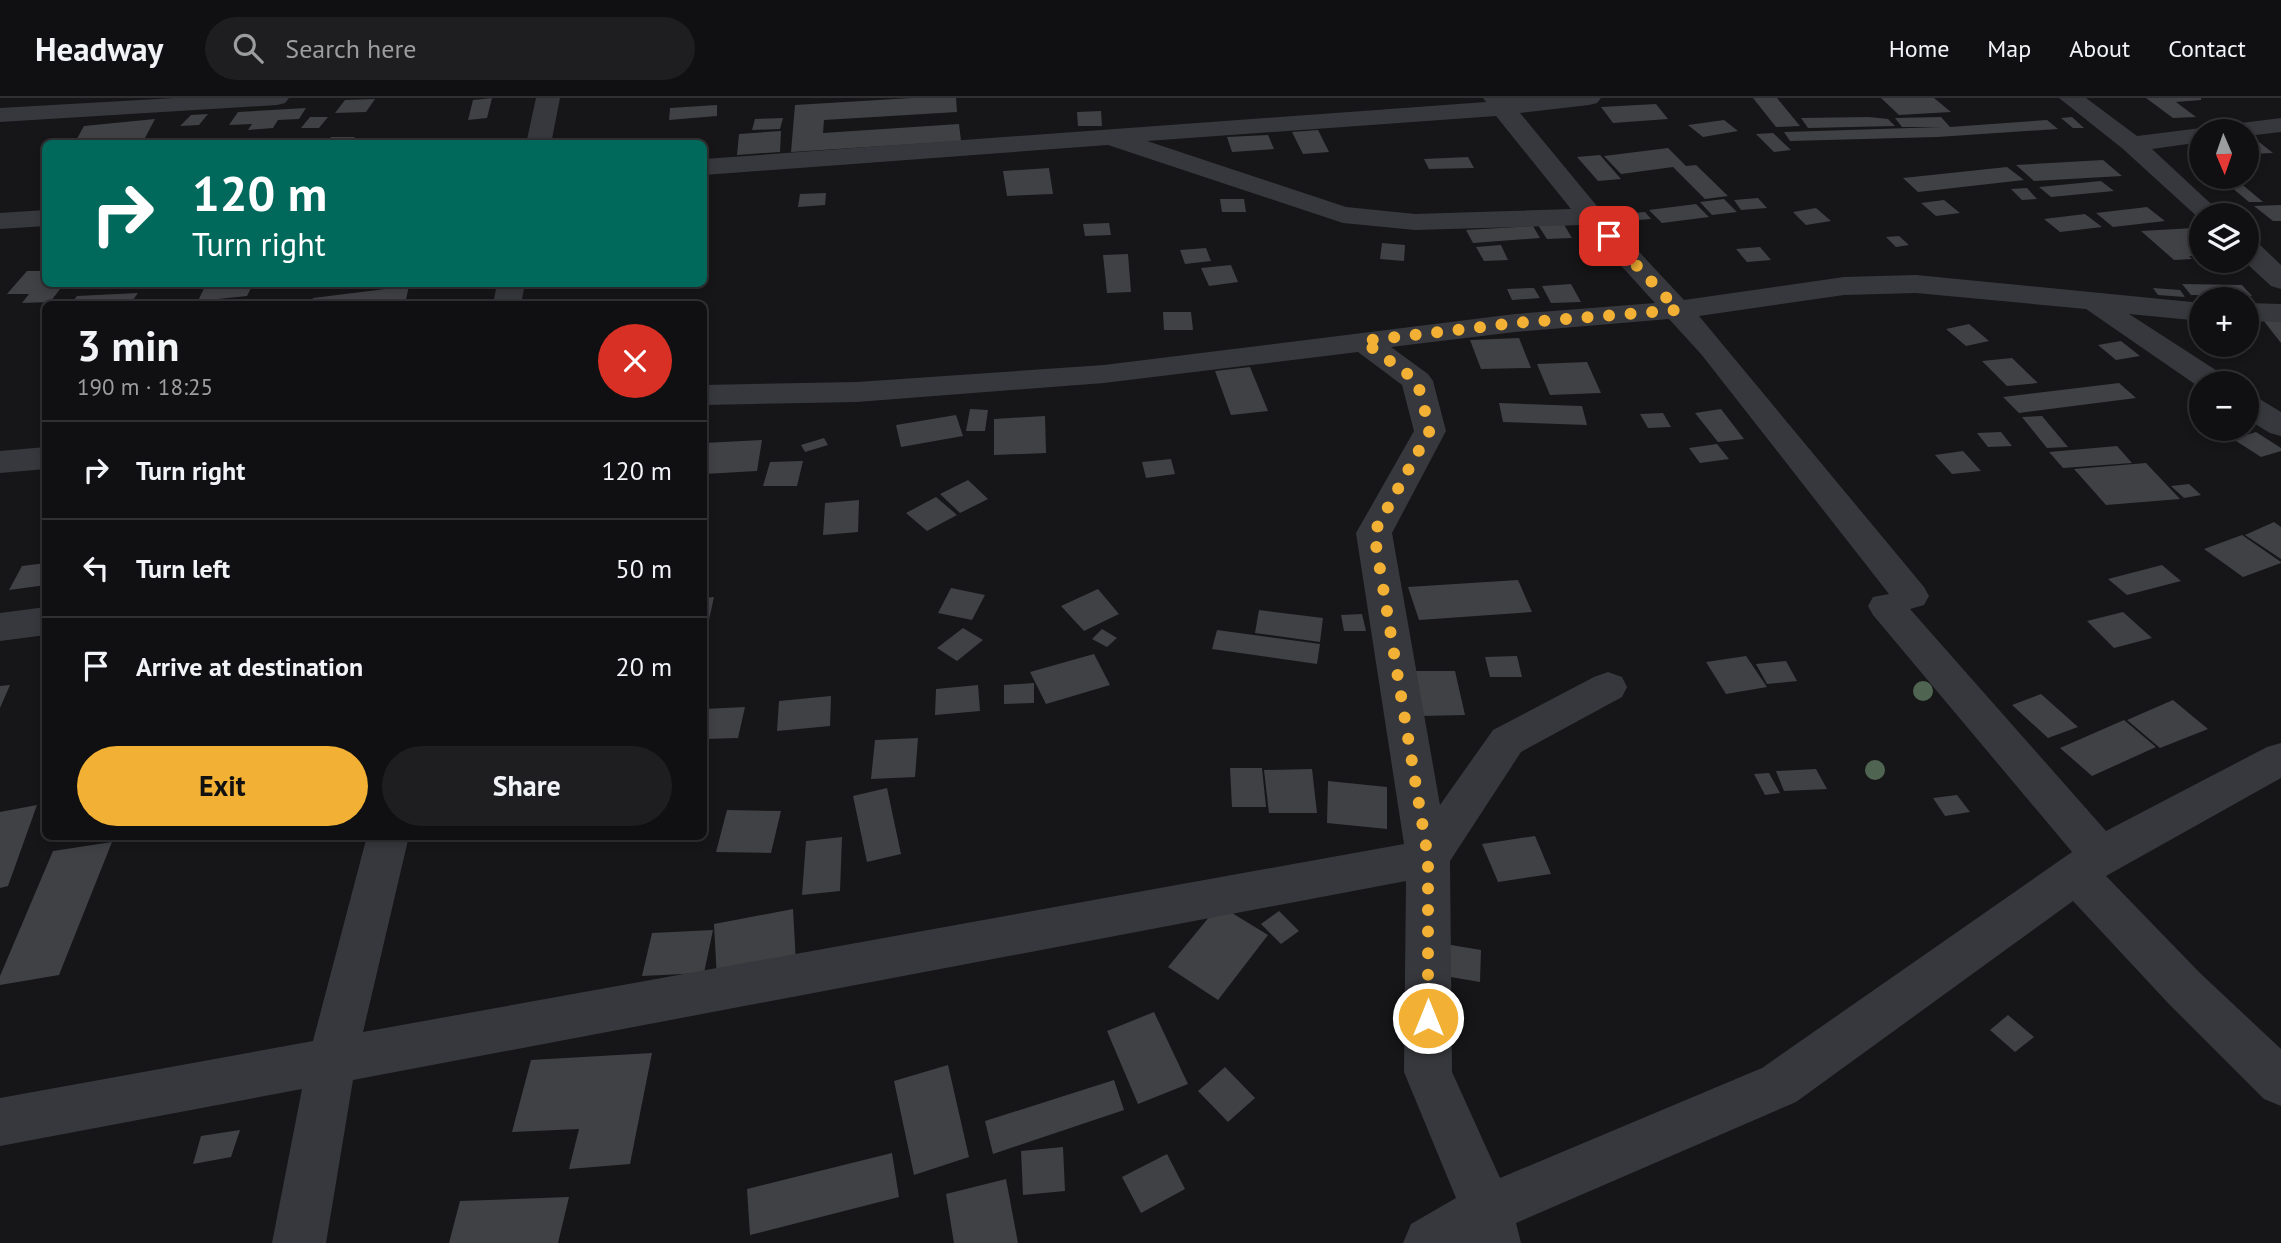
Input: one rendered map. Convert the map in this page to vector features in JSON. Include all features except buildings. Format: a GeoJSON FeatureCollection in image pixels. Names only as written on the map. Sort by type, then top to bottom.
{"type":"FeatureCollection","features":[{"type":"Feature","properties":{"kind":"street"},"geometry":{"type":"LineString","coordinates":[[0,115],[277,98]]}},
{"type":"Feature","properties":{"kind":"street"},"geometry":{"type":"LineString","coordinates":[[539,140],[548,98]]}},
{"type":"Feature","properties":{"kind":"street"},"geometry":{"type":"LineString","coordinates":[[707,167],[1589,98]]}},
{"type":"Feature","properties":{"kind":"street"},"geometry":{"type":"LineString","coordinates":[[2071,98],[2132,144],[2197,203]]}},
{"type":"Feature","properties":{"kind":"street"},"geometry":{"type":"LineString","coordinates":[[1498,103],[1591,217],[1712,348],[2088,864],[2184,988],[2281,1082]]}},
{"type":"Feature","properties":{"kind":"street"},"geometry":{"type":"LineString","coordinates":[[2259,127],[2281,125]]}},
{"type":"Feature","properties":{"kind":"street"},"geometry":{"type":"LineString","coordinates":[[2132,144],[2189,136]]}},
{"type":"Feature","properties":{"kind":"street"},"geometry":{"type":"LineString","coordinates":[[1110,137],[1343,215],[1415,222],[1591,217]]}},
{"type":"Feature","properties":{"kind":"street"},"geometry":{"type":"LineString","coordinates":[[0,221],[42,218]]}},
{"type":"Feature","properties":{"kind":"street"},"geometry":{"type":"LineString","coordinates":[[2259,259],[2281,280]]}},
{"type":"Feature","properties":{"kind":"street"},"geometry":{"type":"LineString","coordinates":[[707,396],[857,392],[1104,374],[1515,323],[1678,310],[1844,286],[1904,284],[2189,311]]}},
{"type":"Feature","properties":{"kind":"street"},"geometry":{"type":"LineString","coordinates":[[2093,303],[2196,371]]}},
{"type":"Feature","properties":{"kind":"street"},"geometry":{"type":"LineString","coordinates":[[2259,313],[2281,313]]}},
{"type":"Feature","properties":{"kind":"street"},"geometry":{"type":"LineString","coordinates":[[1363,341],[1417,381],[1430,430],[1374,533],[1428,858],[1427,1072],[1491,1226]]}},
{"type":"Feature","properties":{"kind":"street"},"geometry":{"type":"LineString","coordinates":[[2259,412],[2281,426]]}},
{"type":"Feature","properties":{"kind":"street"},"geometry":{"type":"LineString","coordinates":[[0,462],[42,458]]}},
{"type":"Feature","properties":{"kind":"street"},"geometry":{"type":"LineString","coordinates":[[0,627],[42,622]]}},
{"type":"Feature","properties":{"kind":"street"},"geometry":{"type":"LineString","coordinates":[[0,1122],[1428,858],[1507,741],[1608,687]]}},
{"type":"Feature","properties":{"kind":"street"},"geometry":{"type":"LineString","coordinates":[[1430,1243],[1491,1226],[1779,1085],[2088,864],[2281,759]]}},
{"type":"Feature","properties":{"kind":"street"},"geometry":{"type":"LineString","coordinates":[[299,1243],[332,1060],[387,840]]}},
{"type":"Feature","properties":{"kind":"route"},"geometry":{"type":"LineString","coordinates":[[1428,1018],[1428,858],[1374,533],[1430,430],[1417,381],[1363,341],[1515,323],[1678,310],[1609,236]]}}]}
